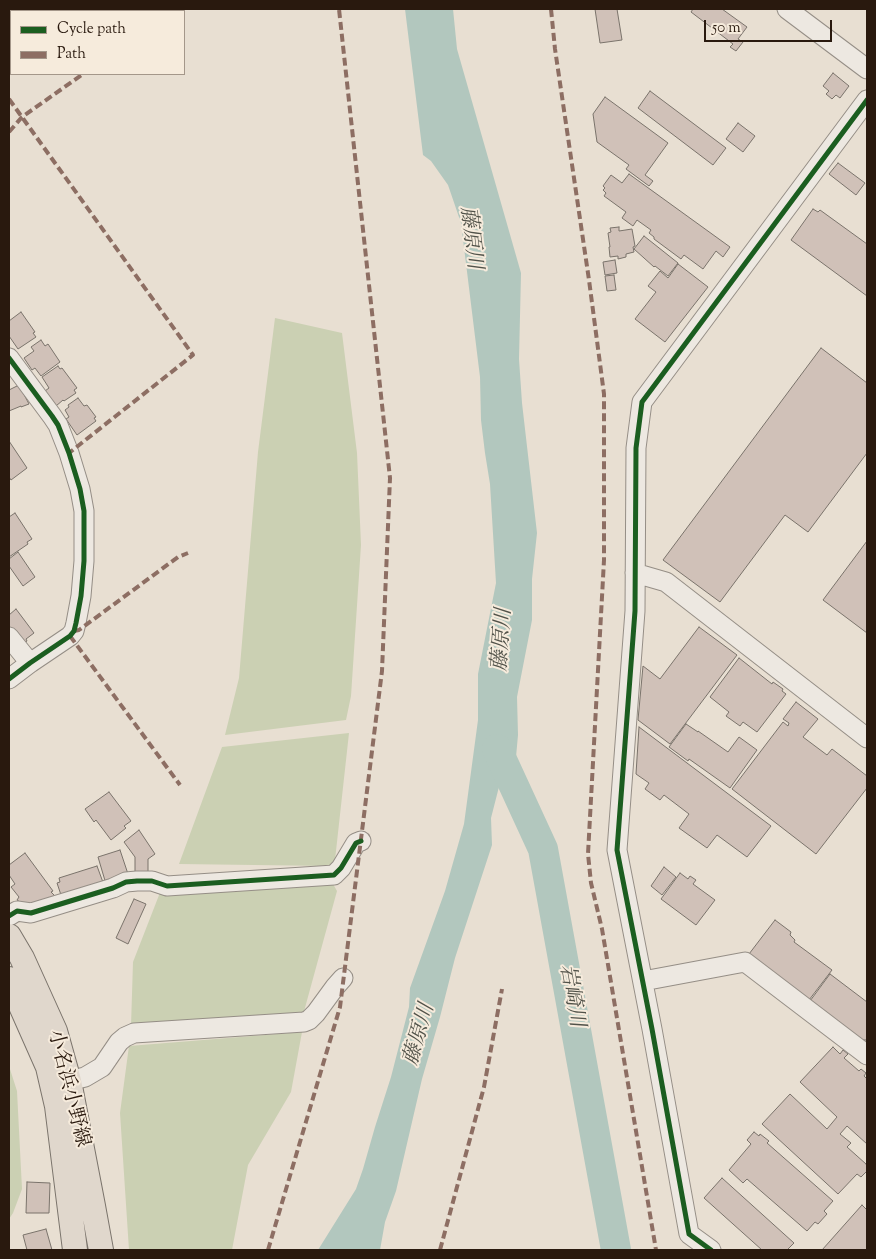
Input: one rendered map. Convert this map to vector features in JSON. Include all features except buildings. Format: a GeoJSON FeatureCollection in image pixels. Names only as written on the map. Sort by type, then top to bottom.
{"type":"FeatureCollection","features":[{"type":"Feature","properties":{"kind":"main road","name":"小名浜小野線"},"geometry":{"type":"LineString","coordinates":[[9,936],[22,958],[55,1031],[69,1081],[94,1206],[100,1250]]}},
{"type":"Feature","properties":{"kind":"main road","name":"小名浜小野線"},"geometry":{"type":"LineString","coordinates":[[9,979],[48,1067],[57,1106],[76,1250]]}},
{"type":"Feature","properties":{"kind":"street"},"geometry":{"type":"LineString","coordinates":[[787,9],[867,69]]}},
{"type":"Feature","properties":{"kind":"street"},"geometry":{"type":"LineString","coordinates":[[711,1250],[689,1234],[617,850],[635,611],[636,448],[642,402],[867,100]]}},
{"type":"Feature","properties":{"kind":"street"},"geometry":{"type":"LineString","coordinates":[[9,358],[58,425],[72,462],[84,511],[84,561],[81,596],[74,631],[68,638],[9,679]]}},
{"type":"Feature","properties":{"kind":"street"},"geometry":{"type":"LineString","coordinates":[[635,573],[666,582],[867,738]]}},
{"type":"Feature","properties":{"kind":"street"},"geometry":{"type":"LineString","coordinates":[[9,637],[30,664]]}},
{"type":"Feature","properties":{"kind":"street"},"geometry":{"type":"LineString","coordinates":[[9,916],[18,911],[32,913],[113,888],[126,882],[152,881],[167,886],[334,875],[341,868],[356,844],[361,841]]}},
{"type":"Feature","properties":{"kind":"street"},"geometry":{"type":"LineString","coordinates":[[643,981],[745,962],[867,1055]]}},
{"type":"Feature","properties":{"kind":"street"},"geometry":{"type":"LineString","coordinates":[[69,1081],[85,1076],[102,1067],[119,1042],[134,1033],[304,1022],[316,1013],[343,978]]}},
{"type":"Feature","properties":{"kind":"green space"},"geometry":{"type":"Polygon","coordinates":[[[275,318],[342,333],[357,453],[361,545],[351,696],[346,720],[225,735],[239,678],[258,452],[275,318]]]}},
{"type":"Feature","properties":{"kind":"green space"},"geometry":{"type":"Polygon","coordinates":[[[349,733],[335,860],[330,866],[179,864],[222,747],[349,733]]]}},
{"type":"Feature","properties":{"kind":"green space"},"geometry":{"type":"Polygon","coordinates":[[[329,877],[337,891],[303,1015],[131,1026],[133,962],[161,890],[329,877]]]}},
{"type":"Feature","properties":{"kind":"green space"},"geometry":{"type":"Polygon","coordinates":[[[302,1032],[291,1092],[248,1165],[232,1250],[129,1250],[120,1113],[129,1046],[302,1032]]]}},
{"type":"Feature","properties":{"kind":"green space"},"geometry":{"type":"Polygon","coordinates":[[[9,1066],[17,1091],[22,1189],[9,1219],[9,1066]]]}},
{"type":"Feature","properties":{"kind":"water","name":"藤原川"},"geometry":{"type":"Polygon","coordinates":[[[405,9],[453,9],[457,49],[521,273],[519,359],[522,403],[537,533],[532,579],[532,620],[517,697],[518,735],[516,757],[501,779],[491,818],[492,845],[455,958],[422,1079],[396,1191],[385,1222],[380,1250],[318,1250],[356,1189],[363,1169],[391,1077],[409,1007],[410,988],[445,891],[464,824],[478,720],[478,674],[496,583],[490,484],[481,420],[480,377],[461,223],[448,185],[431,161],[423,155],[405,9]]]}},
{"type":"Feature","properties":{"kind":"waterway","name":"岩崎川"},"geometry":{"type":"LineString","coordinates":[[497,749],[543,849],[616,1250]]}},
{"type":"Feature","properties":{"kind":"marked path"},"geometry":{"type":"LineString","coordinates":[[268,1250],[340,1007],[382,671],[390,478],[339,9]]}},
{"type":"Feature","properties":{"kind":"marked path"},"geometry":{"type":"LineString","coordinates":[[551,9],[604,394],[604,560],[588,854],[591,883],[602,929],[656,1250]]}},
{"type":"Feature","properties":{"kind":"marked path"},"geometry":{"type":"LineString","coordinates":[[9,132],[22,117],[82,75]]}},
{"type":"Feature","properties":{"kind":"marked path"},"geometry":{"type":"LineString","coordinates":[[9,99],[193,355],[69,453]]}},
{"type":"Feature","properties":{"kind":"marked path"},"geometry":{"type":"LineString","coordinates":[[74,631],[79,630],[178,557],[188,553]]}},
{"type":"Feature","properties":{"kind":"marked path"},"geometry":{"type":"LineString","coordinates":[[70,636],[180,785]]}},
{"type":"Feature","properties":{"kind":"marked path"},"geometry":{"type":"LineString","coordinates":[[440,1250],[484,1087],[502,989]]}},
{"type":"Feature","properties":{"kind":"cycle path"},"geometry":{"type":"LineString","coordinates":[[711,1250],[689,1234],[617,850],[635,611],[636,448],[642,402],[867,100]]}},
{"type":"Feature","properties":{"kind":"cycle path"},"geometry":{"type":"LineString","coordinates":[[9,358],[58,425],[80,489],[84,511],[84,561],[81,596],[74,631],[70,636],[9,679]]}},
{"type":"Feature","properties":{"kind":"cycle path"},"geometry":{"type":"LineString","coordinates":[[9,916],[17,911],[31,913],[113,888],[126,882],[152,881],[167,886],[334,875],[341,868],[356,843],[361,841]]}}]}
